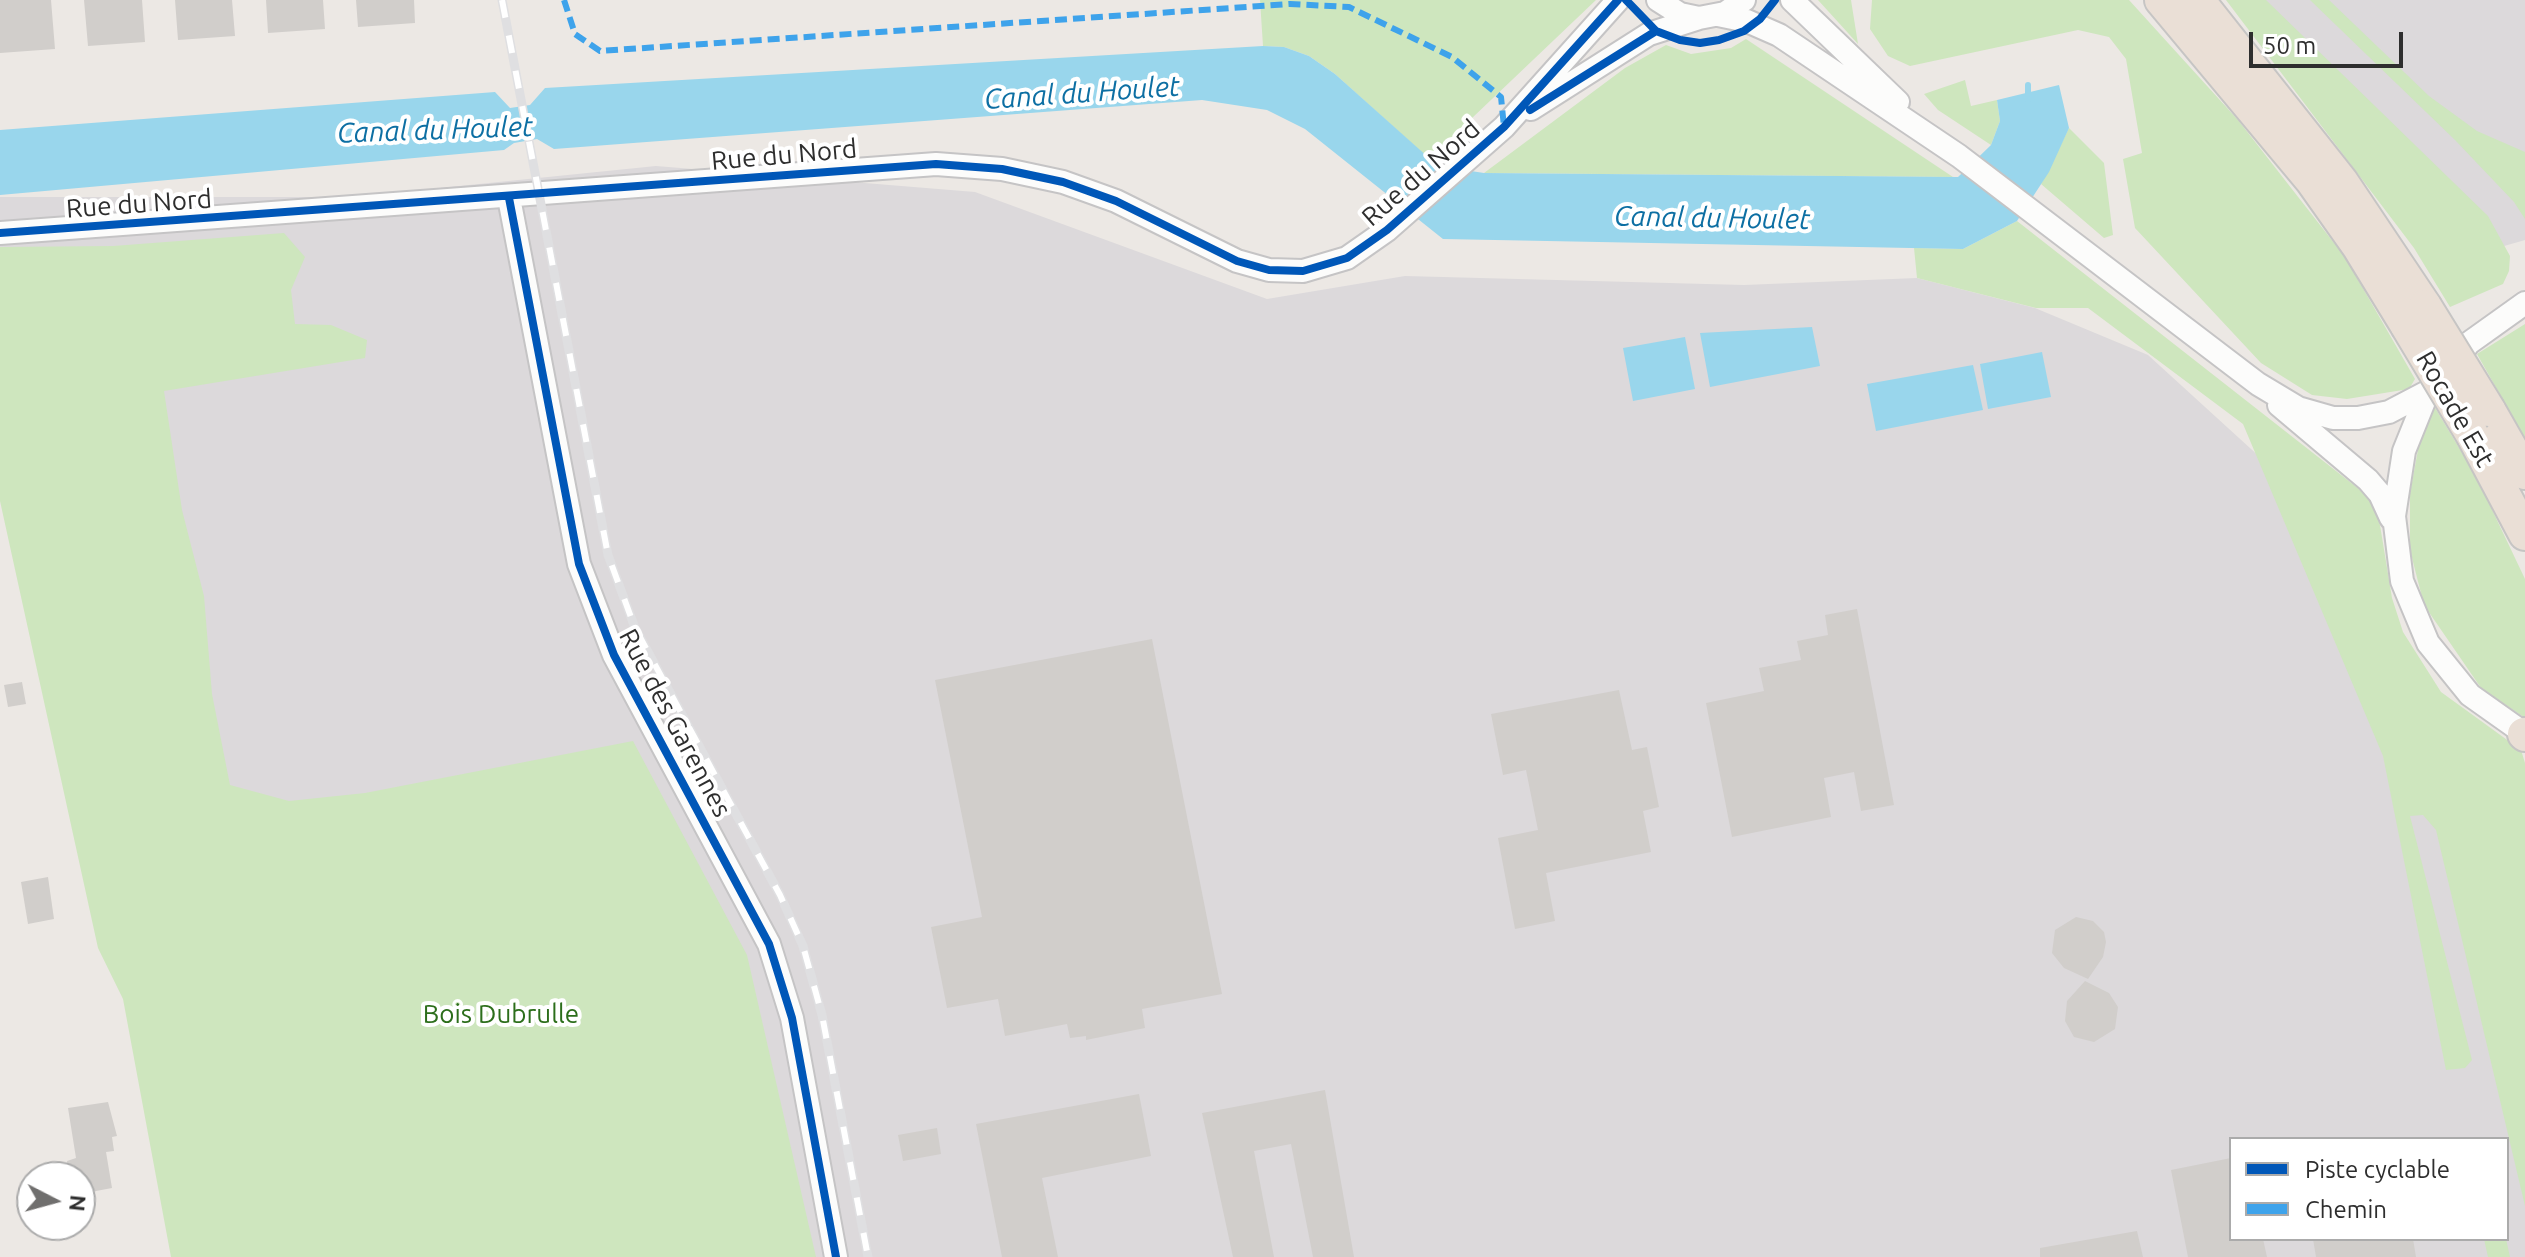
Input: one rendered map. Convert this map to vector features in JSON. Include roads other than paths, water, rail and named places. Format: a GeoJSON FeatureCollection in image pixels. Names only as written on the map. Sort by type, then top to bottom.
{"type":"FeatureCollection","features":[{"type":"Feature","properties":{"kind":"highway"},"geometry":{"type":"LineString","coordinates":[[2161,0],[2312,181],[2365,257],[2416,316]]}},
{"type":"Feature","properties":{"kind":"highway"},"geometry":{"type":"LineString","coordinates":[[2198,0],[2342,182],[2416,316]]}},
{"type":"Feature","properties":{"kind":"highway","name":"Rocade Est"},"geometry":{"type":"LineString","coordinates":[[2416,316],[2481,423],[2525,534]]}},
{"type":"Feature","properties":{"kind":"highway","name":"Rocade Est"},"geometry":{"type":"LineString","coordinates":[[2481,423],[2525,473]]}},
{"type":"Feature","properties":{"kind":"street","name":"Rue du Nord"},"geometry":{"type":"LineString","coordinates":[[0,233],[951,164],[1018,172],[1080,187],[1237,261],[1269,270],[1303,271],[1325,267],[1356,253],[1387,230],[1504,127],[1618,0]]}},
{"type":"Feature","properties":{"kind":"street"},"geometry":{"type":"LineString","coordinates":[[1658,0],[1680,14],[1747,21],[1779,35],[1959,156],[2258,384],[2303,428],[2368,480],[2385,503],[2394,528],[2405,594],[2435,654],[2470,695],[2525,735]]}},
{"type":"Feature","properties":{"kind":"street","name":"Rue du Nord"},"geometry":{"type":"LineString","coordinates":[[1504,127],[1649,34],[1709,17],[1744,0]]}},
{"type":"Feature","properties":{"kind":"street"},"geometry":{"type":"LineString","coordinates":[[1792,0],[1959,156]]}},
{"type":"Feature","properties":{"kind":"street","name":"Rue des Garennes"},"geometry":{"type":"LineString","coordinates":[[509,198],[579,564],[614,655],[769,944],[792,1018],[836,1257]]}},
{"type":"Feature","properties":{"kind":"street"},"geometry":{"type":"LineString","coordinates":[[2394,528],[2395,494],[2404,451],[2431,390],[2476,336],[2525,303]]}},
{"type":"Feature","properties":{"kind":"street"},"geometry":{"type":"LineString","coordinates":[[2258,384],[2307,412],[2346,419],[2389,412],[2431,390]]}},
{"type":"Feature","properties":{"kind":"water"},"geometry":{"type":"Polygon","coordinates":[[[1284,47],[1309,56],[1335,74],[1438,166],[1484,173],[1958,177],[1991,145],[2000,121],[1997,100],[2059,85],[2069,128],[2049,172],[2017,221],[1963,249],[1443,239],[1305,129],[1267,110],[1202,100],[554,149],[537,139],[514,143],[504,150],[0,195],[0,130],[495,92],[510,108],[530,105],[545,88],[1284,47]]]}},
{"type":"Feature","properties":{"kind":"water"},"geometry":{"type":"Polygon","coordinates":[[[1812,327],[1820,366],[1710,387],[1700,333],[1812,327]]]}},
{"type":"Feature","properties":{"kind":"water"},"geometry":{"type":"Polygon","coordinates":[[[1685,337],[1695,389],[1633,401],[1623,348],[1685,337]]]}},
{"type":"Feature","properties":{"kind":"water"},"geometry":{"type":"Polygon","coordinates":[[[2042,352],[2051,397],[1988,409],[1980,364],[2042,352]]]}},
{"type":"Feature","properties":{"kind":"water"},"geometry":{"type":"Polygon","coordinates":[[[1973,365],[1983,410],[1876,431],[1867,384],[1973,365]]]}},
{"type":"Feature","properties":{"kind":"waterway","name":"Canal du Houlet"},"geometry":{"type":"LineString","coordinates":[[2028,85],[2028,99]]}},
{"type":"Feature","properties":{"kind":"railway"},"geometry":{"type":"LineString","coordinates":[[502,0],[608,555],[635,628],[780,895],[803,946],[822,1015],[868,1257]]}},
{"type":"Feature","properties":{"kind":"park label","name":"Bois Dubrulle"},"geometry":{"type":"Point","coordinates":[501,1014]}}]}
